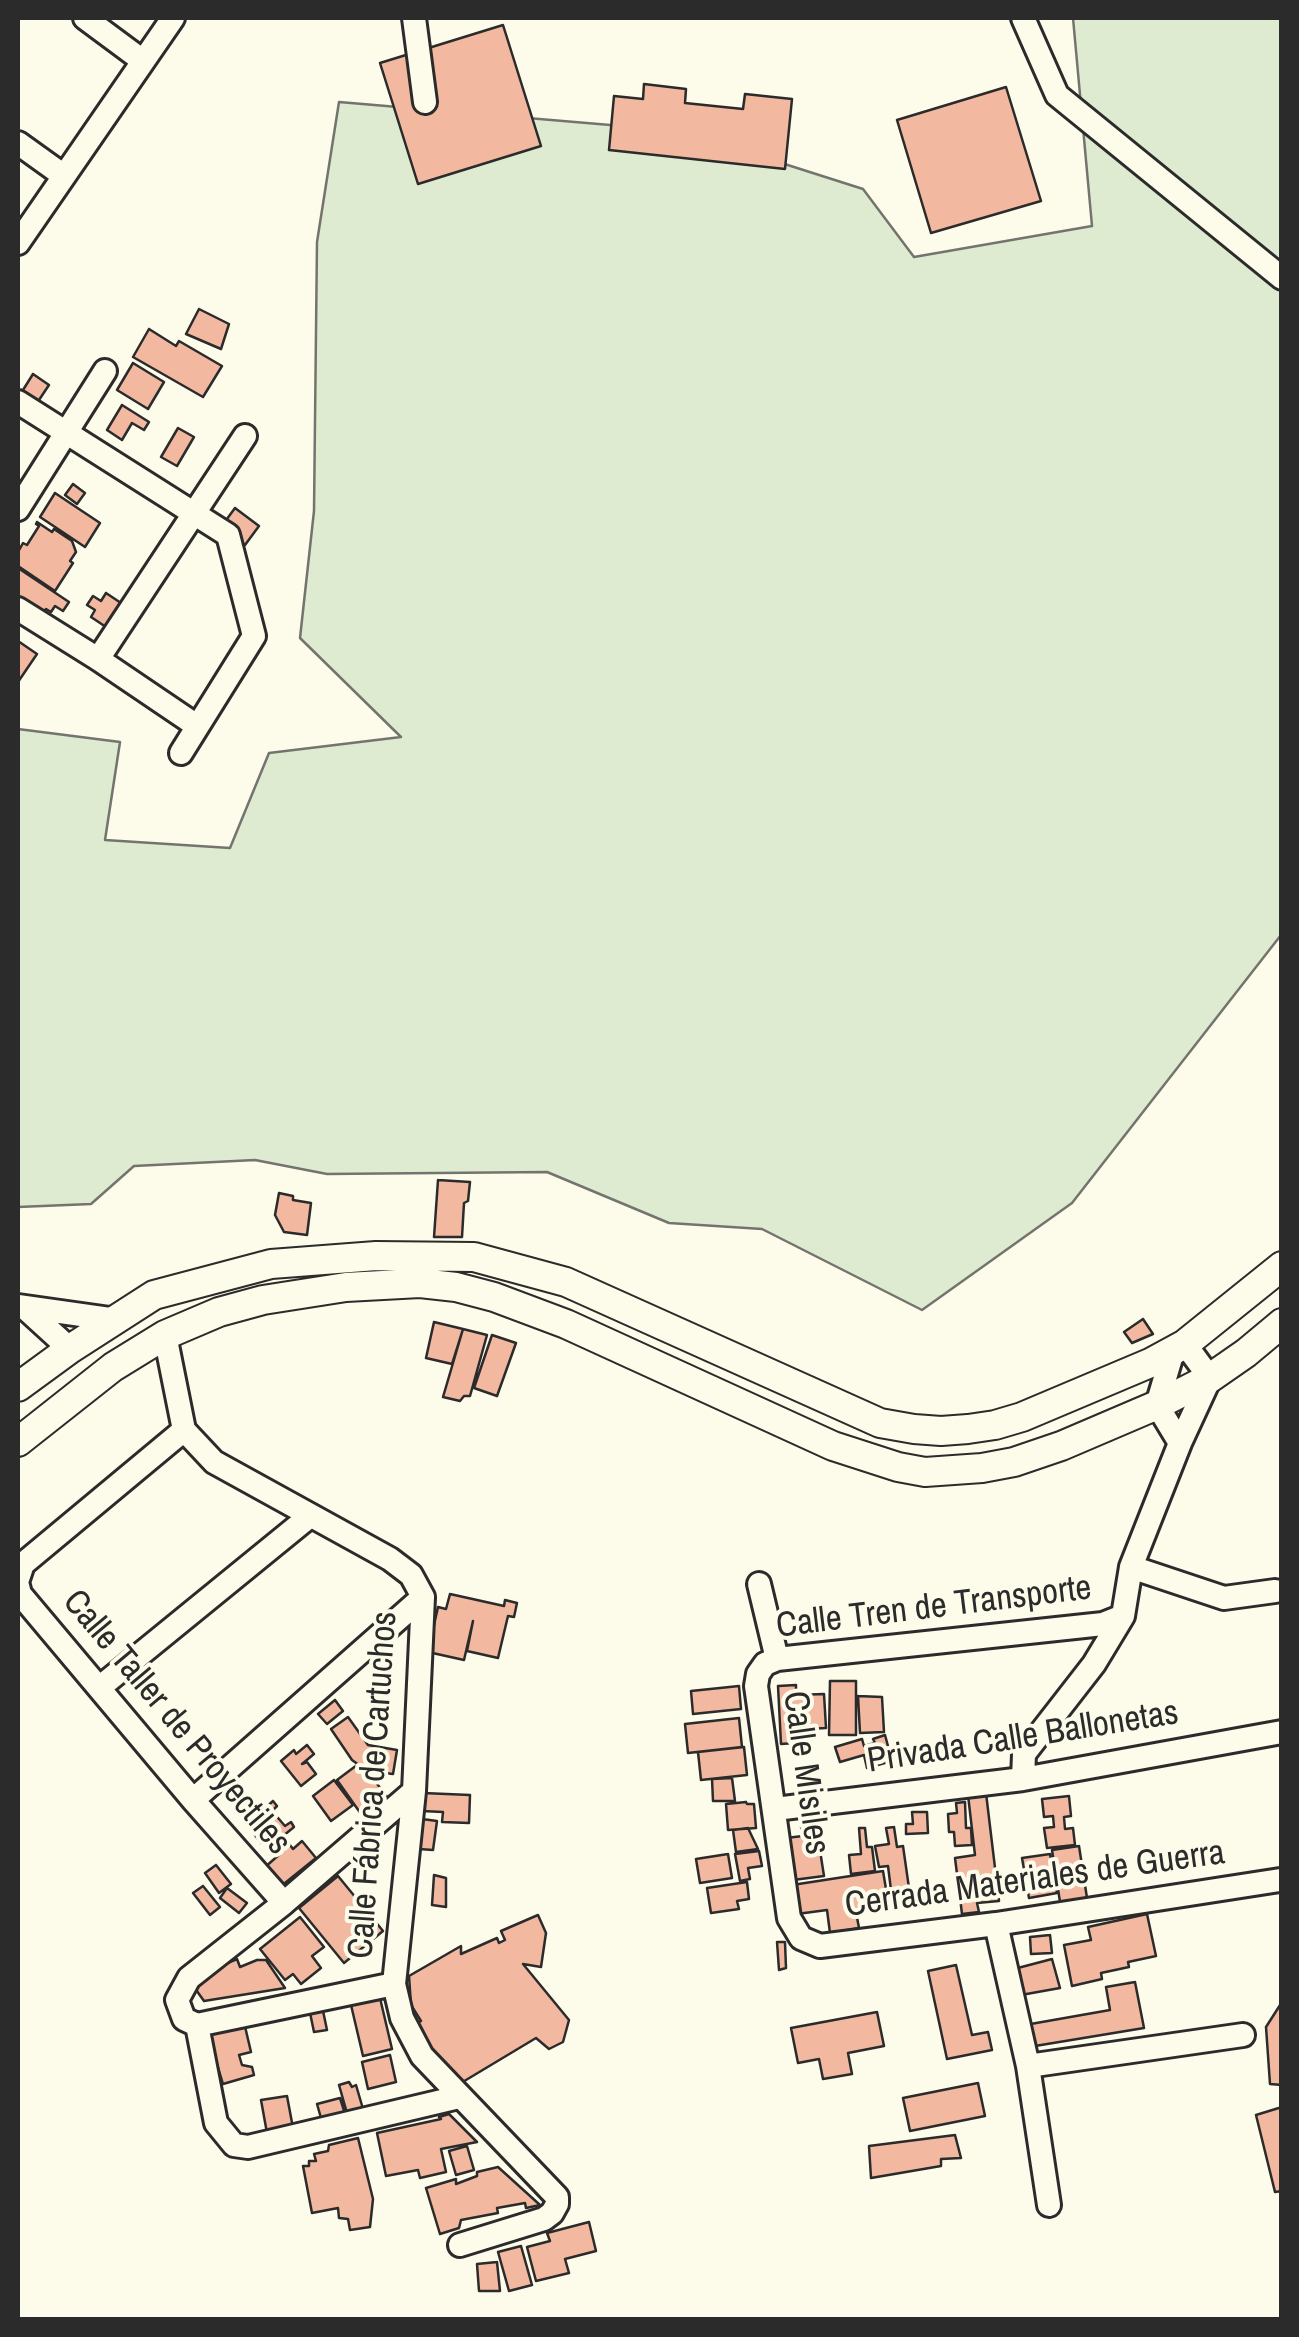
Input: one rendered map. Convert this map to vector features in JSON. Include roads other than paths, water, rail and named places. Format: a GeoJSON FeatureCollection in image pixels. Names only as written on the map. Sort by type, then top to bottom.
{"type":"FeatureCollection","features":[{"type":"Feature","properties":{"kind":"main road"},"geometry":{"type":"LineString","coordinates":[[18,1387],[154,1295],[271,1264],[474,1257],[566,1282],[880,1423],[941,1431],[995,1425],[1128,1373],[1179,1347],[1282,1266]]}},
{"type":"Feature","properties":{"kind":"main road"},"geometry":{"type":"LineString","coordinates":[[18,1442],[113,1367],[165,1335],[219,1312],[264,1300],[346,1287],[420,1283],[494,1297],[566,1324],[833,1446],[925,1472],[982,1468],[1036,1456],[1210,1378],[1282,1323]]}},
{"type":"Feature","properties":{"kind":"main road"},"geometry":{"type":"LineString","coordinates":[[566,1324],[579,1322],[588,1314],[591,1304],[580,1288]]}},
{"type":"Feature","properties":{"kind":"main road"},"geometry":{"type":"LineString","coordinates":[[604,1343],[600,1333],[604,1320],[626,1310]]}},
{"type":"Feature","properties":{"kind":"main road"},"geometry":{"type":"LineString","coordinates":[[1128,1373],[1140,1375],[1150,1384],[1153,1406]]}},
{"type":"Feature","properties":{"kind":"street"},"geometry":{"type":"LineString","coordinates":[[85,18],[143,61]]}},
{"type":"Feature","properties":{"kind":"street"},"geometry":{"type":"LineString","coordinates":[[18,243],[173,18]]}},
{"type":"Feature","properties":{"kind":"street"},"geometry":{"type":"LineString","coordinates":[[414,18],[425,102]]}},
{"type":"Feature","properties":{"kind":"street"},"geometry":{"type":"LineString","coordinates":[[1022,18],[1057,95],[1282,278]]}},
{"type":"Feature","properties":{"kind":"street"},"geometry":{"type":"LineString","coordinates":[[18,143],[64,176]]}},
{"type":"Feature","properties":{"kind":"street"},"geometry":{"type":"LineString","coordinates":[[18,509],[105,371]]}},
{"type":"Feature","properties":{"kind":"street"},"geometry":{"type":"LineString","coordinates":[[18,402],[228,535],[254,636],[181,753]]}},
{"type":"Feature","properties":{"kind":"street"},"geometry":{"type":"LineString","coordinates":[[98,659],[245,436]]}},
{"type":"Feature","properties":{"kind":"street"},"geometry":{"type":"LineString","coordinates":[[18,609],[197,726]]}},
{"type":"Feature","properties":{"kind":"street"},"geometry":{"type":"LineString","coordinates":[[21,1307],[117,1320]]}},
{"type":"Feature","properties":{"kind":"street"},"geometry":{"type":"LineString","coordinates":[[21,1307],[70,1349]]}},
{"type":"Feature","properties":{"kind":"street"},"geometry":{"type":"LineString","coordinates":[[18,1580],[23,1564],[184,1430],[165,1335]]}},
{"type":"Feature","properties":{"kind":"street"},"geometry":{"type":"LineString","coordinates":[[1023,1779],[1024,1754],[1094,1664],[1124,1616],[1131,1568],[1210,1378],[1179,1347],[1153,1406],[1180,1443]]}},
{"type":"Feature","properties":{"kind":"street","name":"Calle Fábrica de Cartuchos"},"geometry":{"type":"LineString","coordinates":[[184,1430],[214,1462],[390,1559],[411,1576],[423,1597],[414,1791],[394,1984],[402,2018],[422,2056],[557,2197],[552,2213],[544,2219],[460,2245]]}},
{"type":"Feature","properties":{"kind":"street"},"geometry":{"type":"LineString","coordinates":[[99,1688],[310,1516]]}},
{"type":"Feature","properties":{"kind":"street"},"geometry":{"type":"LineString","coordinates":[[1131,1568],[1224,1598],[1276,1591]]}},
{"type":"Feature","properties":{"kind":"street","name":"Calle Taller de Proyectiles"},"geometry":{"type":"LineString","coordinates":[[18,1580],[20,1594],[284,1904]]}},
{"type":"Feature","properties":{"kind":"street","name":"Calle Misiles"},"geometry":{"type":"LineString","coordinates":[[759,1584],[767,1666],[756,1686],[789,1918],[801,1938]]}},
{"type":"Feature","properties":{"kind":"street"},"geometry":{"type":"LineString","coordinates":[[193,1800],[423,1597]]}},
{"type":"Feature","properties":{"kind":"street","name":"Calle Tren de Transporte"},"geometry":{"type":"LineString","coordinates":[[767,1666],[1104,1624],[1124,1616]]}},
{"type":"Feature","properties":{"kind":"street","name":"Privada Calle Ballonetas"},"geometry":{"type":"LineString","coordinates":[[775,1809],[1023,1779],[1282,1732]]}},
{"type":"Feature","properties":{"kind":"street"},"geometry":{"type":"LineString","coordinates":[[394,1984],[197,2025],[184,2019],[176,2000],[190,1978],[284,1904],[414,1791]]}},
{"type":"Feature","properties":{"kind":"street","name":"Cerrada Materiales de Guerra"},"geometry":{"type":"LineString","coordinates":[[801,1938],[820,1946],[996,1924],[1280,1880]]}},
{"type":"Feature","properties":{"kind":"street"},"geometry":{"type":"LineString","coordinates":[[996,1924],[1028,2066],[1050,2205]]}},
{"type":"Feature","properties":{"kind":"street"},"geometry":{"type":"LineString","coordinates":[[197,2025],[216,2123],[234,2144],[248,2147],[459,2097]]}},
{"type":"Feature","properties":{"kind":"street"},"geometry":{"type":"LineString","coordinates":[[1028,2066],[1244,2034]]}}]}
